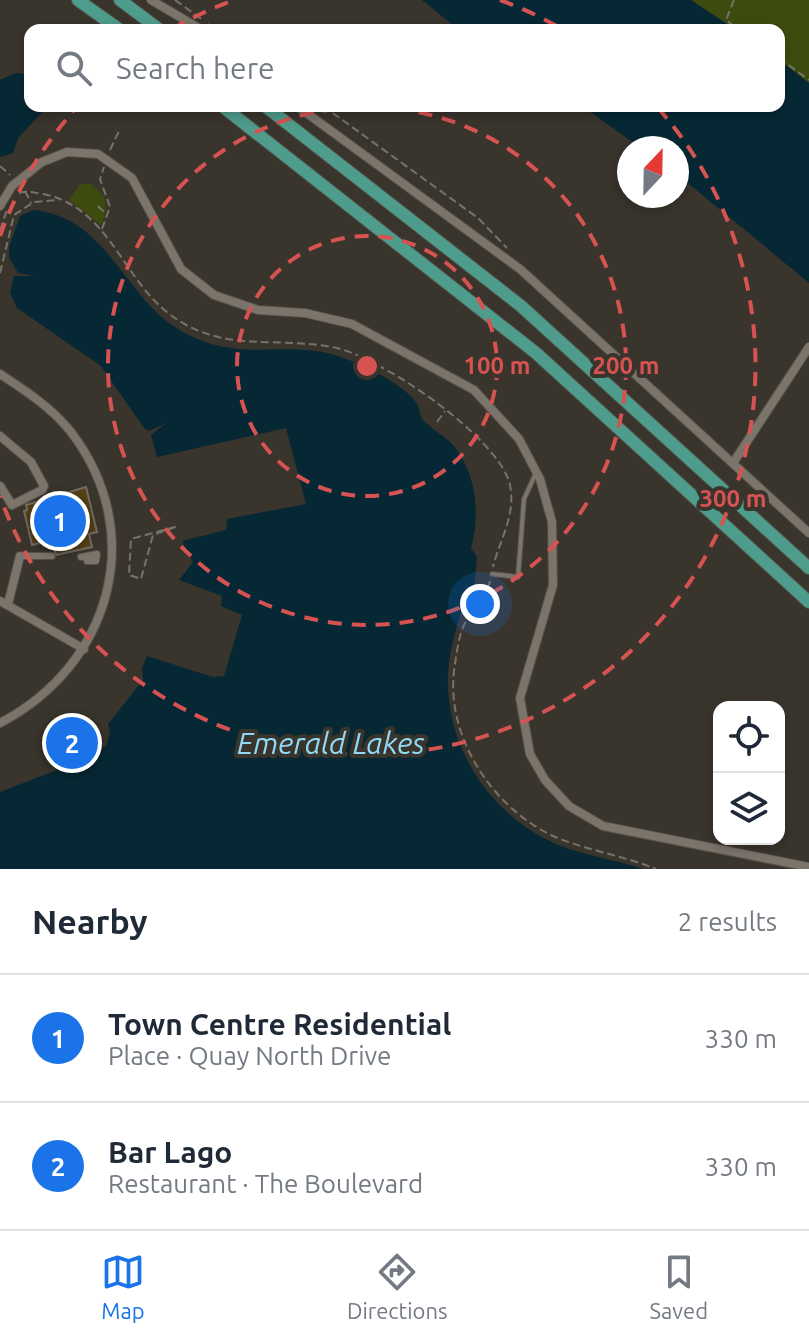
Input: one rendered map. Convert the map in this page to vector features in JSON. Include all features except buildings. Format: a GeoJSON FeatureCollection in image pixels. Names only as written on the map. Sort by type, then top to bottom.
{"type":"FeatureCollection","features":[{"type":"Feature","properties":{"kind":"main road"},"geometry":{"type":"LineString","coordinates":[[78,0],[112,24]]}},
{"type":"Feature","properties":{"kind":"main road"},"geometry":{"type":"LineString","coordinates":[[120,0],[152,24]]}},
{"type":"Feature","properties":{"kind":"main road"},"geometry":{"type":"LineString","coordinates":[[230,112],[536,353],[809,602]]}},
{"type":"Feature","properties":{"kind":"main road"},"geometry":{"type":"LineString","coordinates":[[273,112],[521,306],[809,568]]}},
{"type":"Feature","properties":{"kind":"street"},"geometry":{"type":"LineString","coordinates":[[151,0],[192,24]]}},
{"type":"Feature","properties":{"kind":"street"},"geometry":{"type":"LineString","coordinates":[[305,112],[520,269],[809,533]]}},
{"type":"Feature","properties":{"kind":"street"},"geometry":{"type":"LineString","coordinates":[[0,206],[32,168],[67,152],[107,158],[132,178],[171,255],[202,287],[244,307],[305,313],[352,324],[461,381],[496,410],[519,439],[536,472],[552,522],[555,564],[547,612],[530,657],[520,698],[525,736],[537,769],[556,794],[603,826],[809,867]]}},
{"type":"Feature","properties":{"kind":"street"},"geometry":{"type":"LineString","coordinates":[[0,191],[14,190]]}},
{"type":"Feature","properties":{"kind":"street"},"geometry":{"type":"LineString","coordinates":[[733,463],[809,347]]}},
{"type":"Feature","properties":{"kind":"street"},"geometry":{"type":"LineString","coordinates":[[0,374],[36,398],[72,433],[102,491],[111,539],[103,606],[84,649],[69,671],[48,692],[0,723]]}},
{"type":"Feature","properties":{"kind":"street"},"geometry":{"type":"LineString","coordinates":[[0,436],[31,462],[42,478],[42,490],[12,505],[0,486]]}},
{"type":"Feature","properties":{"kind":"street"},"geometry":{"type":"LineString","coordinates":[[84,557],[97,554],[97,558],[110,558]]}},
{"type":"Feature","properties":{"kind":"street"},"geometry":{"type":"LineString","coordinates":[[52,556],[20,556],[4,603],[84,649]]}},
{"type":"Feature","properties":{"kind":"lane"},"geometry":{"type":"LineString","coordinates":[[492,574],[518,577],[524,499],[536,472]]}},
{"type":"Feature","properties":{"kind":"path"},"geometry":{"type":"LineString","coordinates":[[175,0],[209,24]]}},
{"type":"Feature","properties":{"kind":"path"},"geometry":{"type":"LineString","coordinates":[[731,24],[726,20],[734,0]]}},
{"type":"Feature","properties":{"kind":"path"},"geometry":{"type":"LineString","coordinates":[[785,62],[809,80]]}},
{"type":"Feature","properties":{"kind":"path"},"geometry":{"type":"LineString","coordinates":[[101,230],[110,201],[100,179],[120,129]]}},
{"type":"Feature","properties":{"kind":"path"},"geometry":{"type":"LineString","coordinates":[[14,190],[25,191]]}},
{"type":"Feature","properties":{"kind":"path"},"geometry":{"type":"LineString","coordinates":[[0,230],[11,201]]}},
{"type":"Feature","properties":{"kind":"path"},"geometry":{"type":"LineString","coordinates":[[0,273],[4,247],[18,212],[34,202],[66,201]]}},
{"type":"Feature","properties":{"kind":"path"},"geometry":{"type":"LineString","coordinates":[[98,206],[107,214]]}},
{"type":"Feature","properties":{"kind":"path"},"geometry":{"type":"LineString","coordinates":[[424,396],[487,444],[509,481],[510,520],[487,594],[464,625],[454,668],[459,721],[480,772],[506,804],[550,834],[656,869]]}},
{"type":"Feature","properties":{"kind":"path"},"geometry":{"type":"LineString","coordinates":[[437,422],[445,411]]}},
{"type":"Feature","properties":{"kind":"path"},"geometry":{"type":"LineString","coordinates":[[175,527],[153,535],[141,579],[129,575],[129,570],[131,539],[175,527]]}},
{"type":"Feature","properties":{"kind":"green space"},"geometry":{"type":"Polygon","coordinates":[[[691,0],[809,0],[809,83],[785,65],[785,24],[727,24],[691,0]]]}},
{"type":"Feature","properties":{"kind":"green space"},"geometry":{"type":"Polygon","coordinates":[[[80,184],[91,184],[104,196],[106,212],[101,225],[69,200],[80,184]]]}},
{"type":"Feature","properties":{"kind":"water"},"geometry":{"type":"Polygon","coordinates":[[[422,0],[691,0],[727,24],[452,24],[422,0]]]}},
{"type":"Feature","properties":{"kind":"water"},"geometry":{"type":"Polygon","coordinates":[[[785,65],[809,83],[809,283],[689,184],[689,136],[624,136],[590,112],[785,112],[785,65]]]}},
{"type":"Feature","properties":{"kind":"water"},"geometry":{"type":"Polygon","coordinates":[[[16,73],[24,74],[24,112],[42,112],[18,138],[13,153],[0,157],[0,80],[16,73]]]}},
{"type":"Feature","properties":{"kind":"water","name":"Emerald Lakes"},"geometry":{"type":"Polygon","coordinates":[[[33,210],[59,216],[80,227],[98,243],[162,318],[183,332],[223,347],[294,349],[331,354],[376,373],[409,394],[417,403],[423,420],[450,442],[464,461],[475,498],[471,548],[477,557],[474,588],[468,589],[453,641],[448,673],[449,701],[464,753],[494,799],[513,818],[536,834],[561,846],[643,869],[0,869],[0,792],[57,770],[84,747],[97,750],[106,746],[110,732],[108,724],[143,680],[142,668],[147,656],[213,677],[224,676],[242,615],[221,606],[222,596],[179,580],[193,562],[182,541],[226,530],[227,519],[306,504],[286,428],[157,457],[151,435],[166,423],[149,431],[144,428],[101,366],[17,308],[10,293],[14,276],[35,276],[18,273],[9,257],[9,247],[20,216],[33,210]]]}},
{"type":"Feature","properties":{"kind":"place","name":"Town Centre Residential"},"geometry":{"type":"Point","coordinates":[60,521]}},
{"type":"Feature","properties":{"kind":"place","name":"Bar Lago"},"geometry":{"type":"Point","coordinates":[72,743]}}]}
